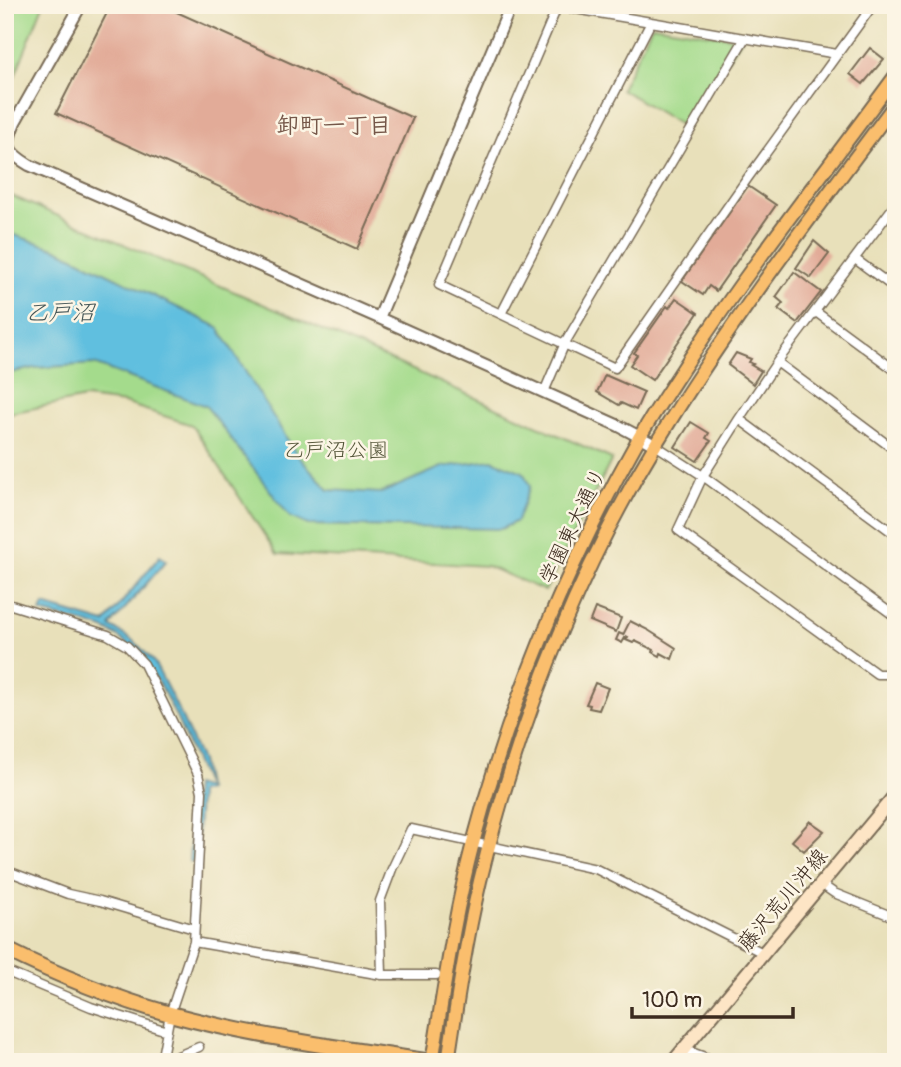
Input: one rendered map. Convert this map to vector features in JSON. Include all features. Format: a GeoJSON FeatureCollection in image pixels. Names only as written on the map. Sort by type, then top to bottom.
{"type":"FeatureCollection","features":[{"type":"Feature","properties":{"kind":"highway"},"geometry":{"type":"LineString","coordinates":[[5,949],[99,989],[170,1014],[365,1053],[432,1062]]}},
{"type":"Feature","properties":{"kind":"main road","name":"学園東大通り"},"geometry":{"type":"LineString","coordinates":[[432,1062],[446,974],[473,844],[498,757],[531,664],[592,526],[640,436],[723,309],[896,75]]}},
{"type":"Feature","properties":{"kind":"main road","name":"学園東大通り"},"geometry":{"type":"LineString","coordinates":[[447,1062],[461,972],[490,845],[513,761],[571,610],[606,535],[656,445],[735,321],[896,103]]}},
{"type":"Feature","properties":{"kind":"main road","name":"藤沢荒川沖線"},"geometry":{"type":"LineString","coordinates":[[673,1062],[896,794]]}},
{"type":"Feature","properties":{"kind":"street"},"geometry":{"type":"LineString","coordinates":[[81,5],[15,122],[8,141],[9,149],[29,165],[640,436],[703,476],[896,617]]}},
{"type":"Feature","properties":{"kind":"street"},"geometry":{"type":"LineString","coordinates":[[379,318],[511,5]]}},
{"type":"Feature","properties":{"kind":"street"},"geometry":{"type":"LineString","coordinates":[[837,54],[558,6],[439,285],[615,368],[873,5]]}},
{"type":"Feature","properties":{"kind":"street"},"geometry":{"type":"LineString","coordinates":[[501,314],[651,22]]}},
{"type":"Feature","properties":{"kind":"street"},"geometry":{"type":"LineString","coordinates":[[544,393],[565,343],[745,38]]}},
{"type":"Feature","properties":{"kind":"street"},"geometry":{"type":"LineString","coordinates":[[896,207],[894,205],[777,362],[703,476],[678,530],[877,674],[896,674]]}},
{"type":"Feature","properties":{"kind":"street"},"geometry":{"type":"LineString","coordinates":[[855,259],[896,289]]}},
{"type":"Feature","properties":{"kind":"street"},"geometry":{"type":"LineString","coordinates":[[816,312],[896,372]]}},
{"type":"Feature","properties":{"kind":"street"},"geometry":{"type":"LineString","coordinates":[[777,362],[896,452]]}},
{"type":"Feature","properties":{"kind":"street"},"geometry":{"type":"LineString","coordinates":[[739,419],[896,535]]}},
{"type":"Feature","properties":{"kind":"street"},"geometry":{"type":"LineString","coordinates":[[5,603],[108,635],[127,646],[144,664],[198,774],[202,792],[194,942],[170,1014],[162,1062]]}},
{"type":"Feature","properties":{"kind":"street"},"geometry":{"type":"LineString","coordinates":[[382,975],[380,901],[411,829],[596,869],[763,953]]}},
{"type":"Feature","properties":{"kind":"street"},"geometry":{"type":"LineString","coordinates":[[5,870],[68,894],[194,929]]}},
{"type":"Feature","properties":{"kind":"street"},"geometry":{"type":"LineString","coordinates":[[821,884],[834,893],[896,918]]}},
{"type":"Feature","properties":{"kind":"street"},"geometry":{"type":"LineString","coordinates":[[194,942],[382,975],[436,975]]}},
{"type":"Feature","properties":{"kind":"street"},"geometry":{"type":"LineString","coordinates":[[5,971],[91,1007],[167,1031]]}},
{"type":"Feature","properties":{"kind":"street"},"geometry":{"type":"LineString","coordinates":[[162,1062],[199,1047]]}},
{"type":"Feature","properties":{"kind":"street"},"geometry":{"type":"LineString","coordinates":[[683,1049],[718,1062]]}},
{"type":"Feature","properties":{"kind":"green space"},"geometry":{"type":"Polygon","coordinates":[[[5,5],[43,5],[5,101],[5,5]]]}},
{"type":"Feature","properties":{"kind":"green space"},"geometry":{"type":"Polygon","coordinates":[[[652,25],[742,39],[683,123],[679,124],[621,89],[652,25]]]}},
{"type":"Feature","properties":{"kind":"green space","name":"乙戸沼公園"},"geometry":{"type":"Polygon","coordinates":[[[5,193],[339,337],[612,459],[545,591],[487,566],[277,554],[192,425],[124,403],[85,398],[5,414],[5,193]]]}},
{"type":"Feature","properties":{"kind":"water","name":"乙戸沼"},"geometry":{"type":"Polygon","coordinates":[[[5,232],[57,249],[218,327],[297,455],[329,490],[381,493],[442,467],[492,460],[523,472],[530,486],[517,521],[501,529],[308,525],[290,517],[206,406],[94,364],[35,368],[5,374],[5,232]]]}},
{"type":"Feature","properties":{"kind":"water"},"geometry":{"type":"Polygon","coordinates":[[[160,556],[166,561],[110,626],[135,642],[154,662],[201,761],[206,787],[168,699],[140,656],[123,640],[104,629],[41,612],[44,605],[105,623],[160,556]]]}},
{"type":"Feature","properties":{"kind":"water"},"geometry":{"type":"Polygon","coordinates":[[[194,785],[207,789],[199,792],[196,863],[189,861],[194,785]]]}},
{"type":"Feature","properties":{"kind":"building"},"geometry":{"type":"Polygon","coordinates":[[[111,5],[161,5],[413,118],[357,249],[56,113],[111,5]]]}},
{"type":"Feature","properties":{"kind":"building"},"geometry":{"type":"Polygon","coordinates":[[[870,48],[884,59],[863,84],[850,74],[870,48]]]}},
{"type":"Feature","properties":{"kind":"building"},"geometry":{"type":"Polygon","coordinates":[[[748,186],[776,205],[716,291],[709,286],[703,295],[682,281],[748,186]]]}},
{"type":"Feature","properties":{"kind":"building"},"geometry":{"type":"Polygon","coordinates":[[[814,241],[829,254],[811,278],[796,268],[814,241]]]}},
{"type":"Feature","properties":{"kind":"building"},"geometry":{"type":"Polygon","coordinates":[[[794,272],[821,292],[797,323],[778,309],[783,303],[776,297],[794,272]]]}},
{"type":"Feature","properties":{"kind":"building"},"geometry":{"type":"Polygon","coordinates":[[[676,298],[698,313],[652,380],[630,365],[637,355],[634,353],[667,306],[669,308],[676,298]]]}},
{"type":"Feature","properties":{"kind":"building"},"geometry":{"type":"Polygon","coordinates":[[[736,353],[751,359],[751,365],[761,371],[753,384],[728,365],[736,353]]]}},
{"type":"Feature","properties":{"kind":"building"},"geometry":{"type":"Polygon","coordinates":[[[605,375],[644,392],[636,410],[621,403],[619,405],[597,392],[605,375]]]}},
{"type":"Feature","properties":{"kind":"building"},"geometry":{"type":"Polygon","coordinates":[[[691,422],[709,433],[706,438],[711,441],[697,461],[675,447],[691,422]]]}},
{"type":"Feature","properties":{"kind":"building"},"geometry":{"type":"Polygon","coordinates":[[[595,608],[621,618],[616,632],[590,621],[595,608]]]}},
{"type":"Feature","properties":{"kind":"building"},"geometry":{"type":"Polygon","coordinates":[[[630,621],[676,648],[672,659],[661,653],[660,656],[635,641],[633,643],[626,640],[626,636],[622,643],[616,640],[619,633],[623,635],[630,621]]]}},
{"type":"Feature","properties":{"kind":"building"},"geometry":{"type":"Polygon","coordinates":[[[595,683],[608,688],[599,710],[589,708],[590,705],[586,704],[595,683]]]}},
{"type":"Feature","properties":{"kind":"building"},"geometry":{"type":"Polygon","coordinates":[[[810,821],[824,831],[804,851],[792,841],[810,821]]]}},
{"type":"Feature","properties":{"kind":"district","name":"卸町一丁目"},"geometry":{"type":"Point","coordinates":[334,125]}}]}
